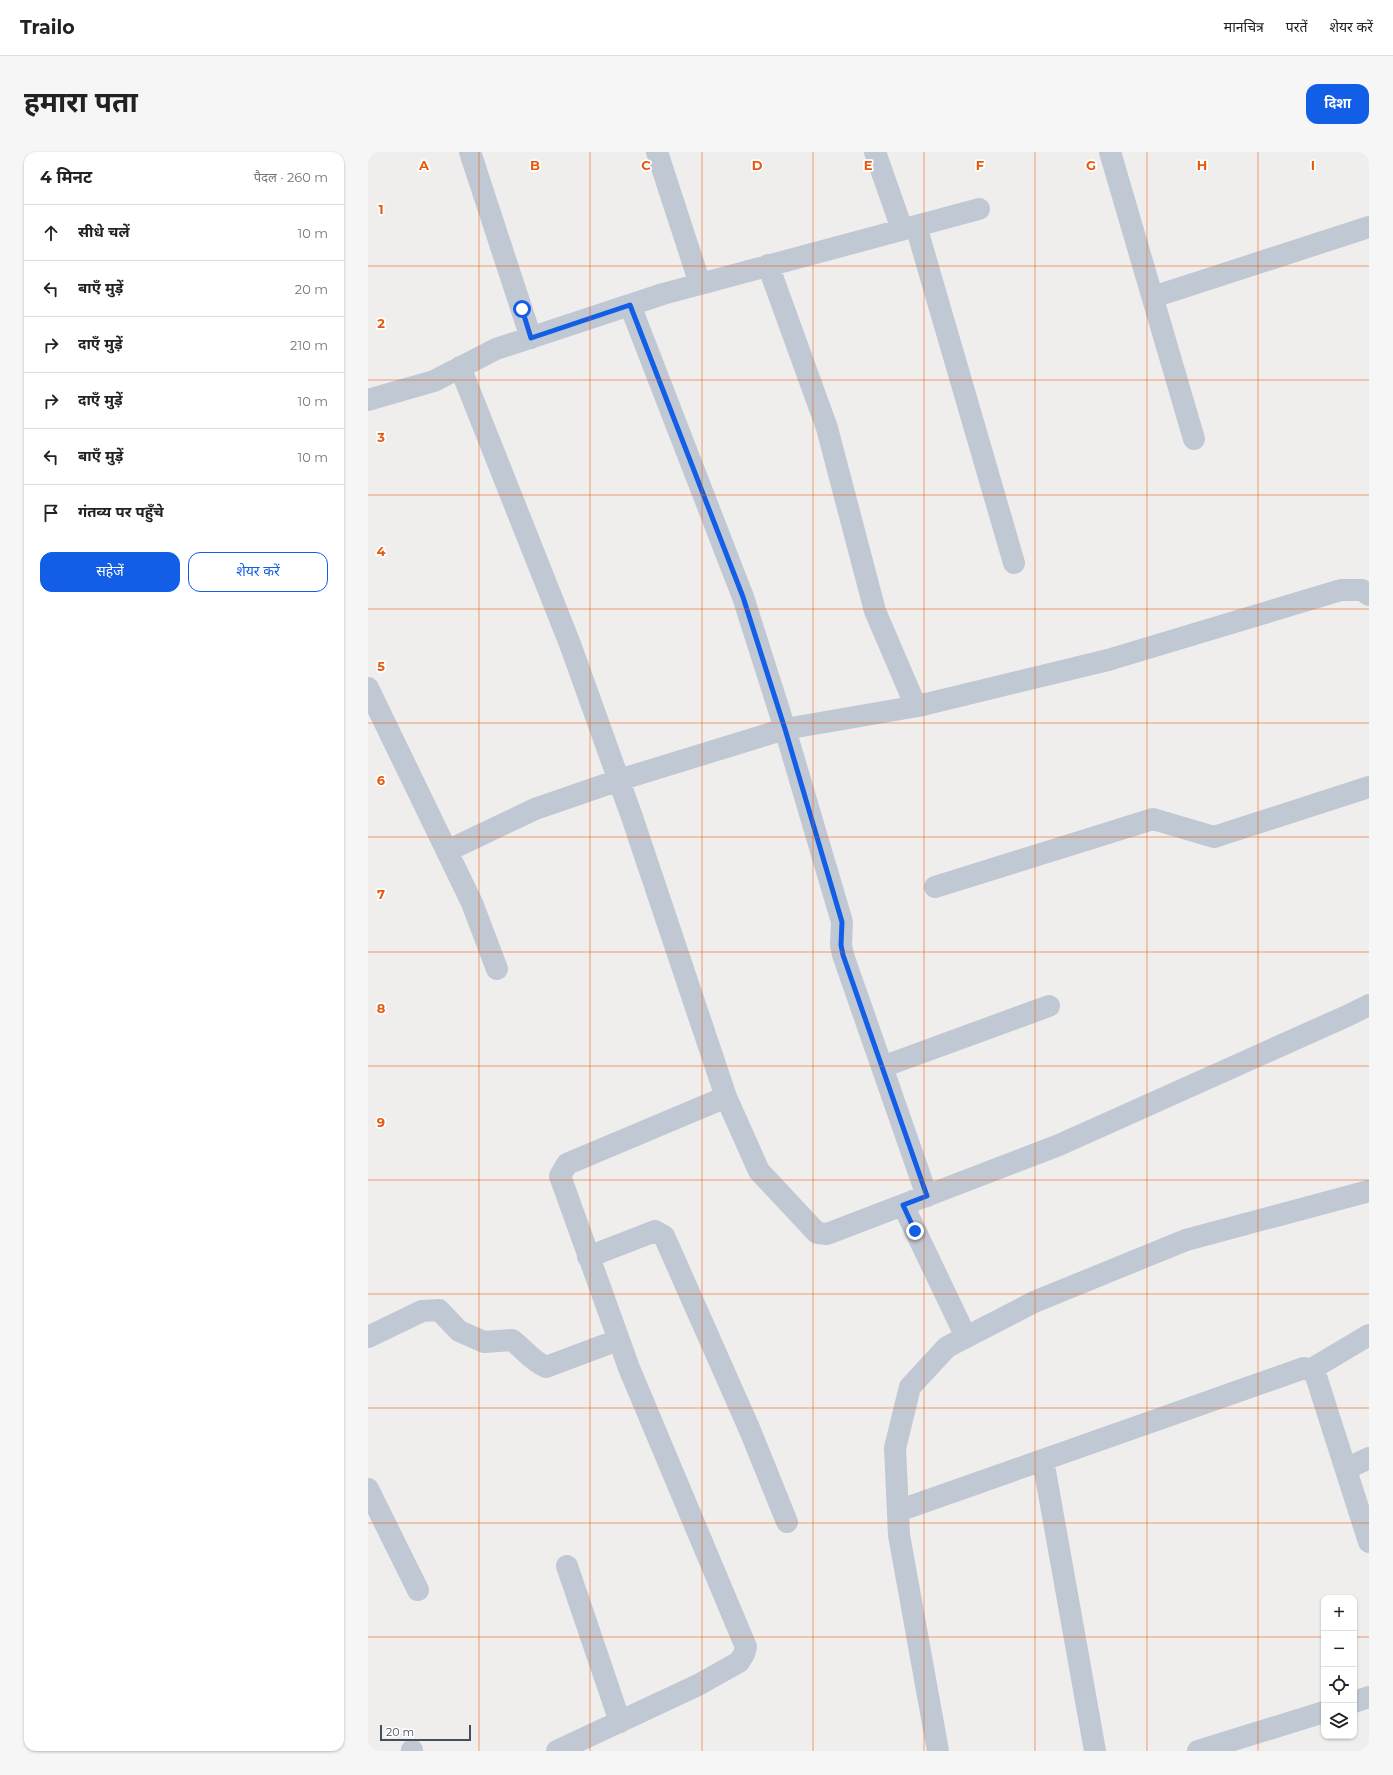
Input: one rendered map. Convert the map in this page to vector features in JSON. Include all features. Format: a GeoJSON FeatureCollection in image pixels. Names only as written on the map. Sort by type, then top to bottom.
{"type":"FeatureCollection","features":[{"type":"Feature","properties":{"kind":"street"},"geometry":{"type":"LineString","coordinates":[[470,152],[531,338]]}},
{"type":"Feature","properties":{"kind":"street"},"geometry":{"type":"LineString","coordinates":[[657,152],[700,284]]}},
{"type":"Feature","properties":{"kind":"street"},"geometry":{"type":"LineString","coordinates":[[875,152],[909,227],[1014,563]]}},
{"type":"Feature","properties":{"kind":"street"},"geometry":{"type":"LineString","coordinates":[[1110,152],[1194,439]]}},
{"type":"Feature","properties":{"kind":"street"},"geometry":{"type":"LineString","coordinates":[[368,400],[434,381],[496,350],[630,305],[700,284],[979,209]]}},
{"type":"Feature","properties":{"kind":"street"},"geometry":{"type":"LineString","coordinates":[[1153,297],[1369,227]]}},
{"type":"Feature","properties":{"kind":"street"},"geometry":{"type":"LineString","coordinates":[[768,266],[827,428],[875,611],[914,702],[918,706]]}},
{"type":"Feature","properties":{"kind":"street"},"geometry":{"type":"LineString","coordinates":[[630,305],[743,597],[785,729],[842,922],[841,945],[843,955],[927,1196]]}},
{"type":"Feature","properties":{"kind":"street"},"geometry":{"type":"LineString","coordinates":[[460,368],[570,644],[619,780],[726,1096],[759,1171],[817,1233],[827,1234],[1059,1145],[1369,1005]]}},
{"type":"Feature","properties":{"kind":"street"},"geometry":{"type":"LineString","coordinates":[[447,851],[535,808],[619,780],[785,729],[918,706],[1108,660],[1341,590],[1362,590],[1369,595]]}},
{"type":"Feature","properties":{"kind":"street"},"geometry":{"type":"LineString","coordinates":[[368,688],[472,903],[497,969]]}},
{"type":"Feature","properties":{"kind":"street"},"geometry":{"type":"LineString","coordinates":[[935,887],[1153,819],[1214,837],[1369,787]]}},
{"type":"Feature","properties":{"kind":"street"},"geometry":{"type":"LineString","coordinates":[[882,1067],[1050,1006]]}},
{"type":"Feature","properties":{"kind":"street"},"geometry":{"type":"LineString","coordinates":[[557,1751],[698,1685],[739,1662],[746,1647],[618,1340],[560,1176],[567,1164],[726,1096]]}},
{"type":"Feature","properties":{"kind":"street"},"geometry":{"type":"LineString","coordinates":[[938,1751],[899,1535],[895,1448],[910,1387],[947,1347],[1034,1302],[1186,1240],[1369,1191]]}},
{"type":"Feature","properties":{"kind":"street"},"geometry":{"type":"LineString","coordinates":[[903,1205],[966,1337]]}},
{"type":"Feature","properties":{"kind":"street"},"geometry":{"type":"LineString","coordinates":[[588,1258],[655,1231],[664,1236],[745,1421],[787,1522]]}},
{"type":"Feature","properties":{"kind":"street"},"geometry":{"type":"LineString","coordinates":[[368,1337],[422,1311],[439,1310],[458,1331],[484,1342],[512,1340],[525,1350],[536,1363],[546,1367],[618,1340]]}},
{"type":"Feature","properties":{"kind":"street"},"geometry":{"type":"LineString","coordinates":[[1310,1370],[1369,1334]]}},
{"type":"Feature","properties":{"kind":"street"},"geometry":{"type":"LineString","coordinates":[[898,1510],[1304,1368],[1315,1373],[1369,1542]]}},
{"type":"Feature","properties":{"kind":"street"},"geometry":{"type":"LineString","coordinates":[[1346,1469],[1369,1458]]}},
{"type":"Feature","properties":{"kind":"street"},"geometry":{"type":"LineString","coordinates":[[1043,1460],[1095,1751]]}},
{"type":"Feature","properties":{"kind":"street"},"geometry":{"type":"LineString","coordinates":[[368,1489],[418,1590]]}},
{"type":"Feature","properties":{"kind":"street"},"geometry":{"type":"LineString","coordinates":[[567,1566],[620,1722]]}},
{"type":"Feature","properties":{"kind":"street"},"geometry":{"type":"LineString","coordinates":[[1357,1701],[1369,1697]]}},
{"type":"Feature","properties":{"kind":"street"},"geometry":{"type":"LineString","coordinates":[[1198,1751],[1321,1713]]}},
{"type":"Feature","properties":{"kind":"route"},"geometry":{"type":"LineString","coordinates":[[522,309],[531,338],[630,305],[743,597],[785,729],[842,922],[843,932],[841,945],[843,955],[927,1196],[903,1205],[915,1231]]}}]}
